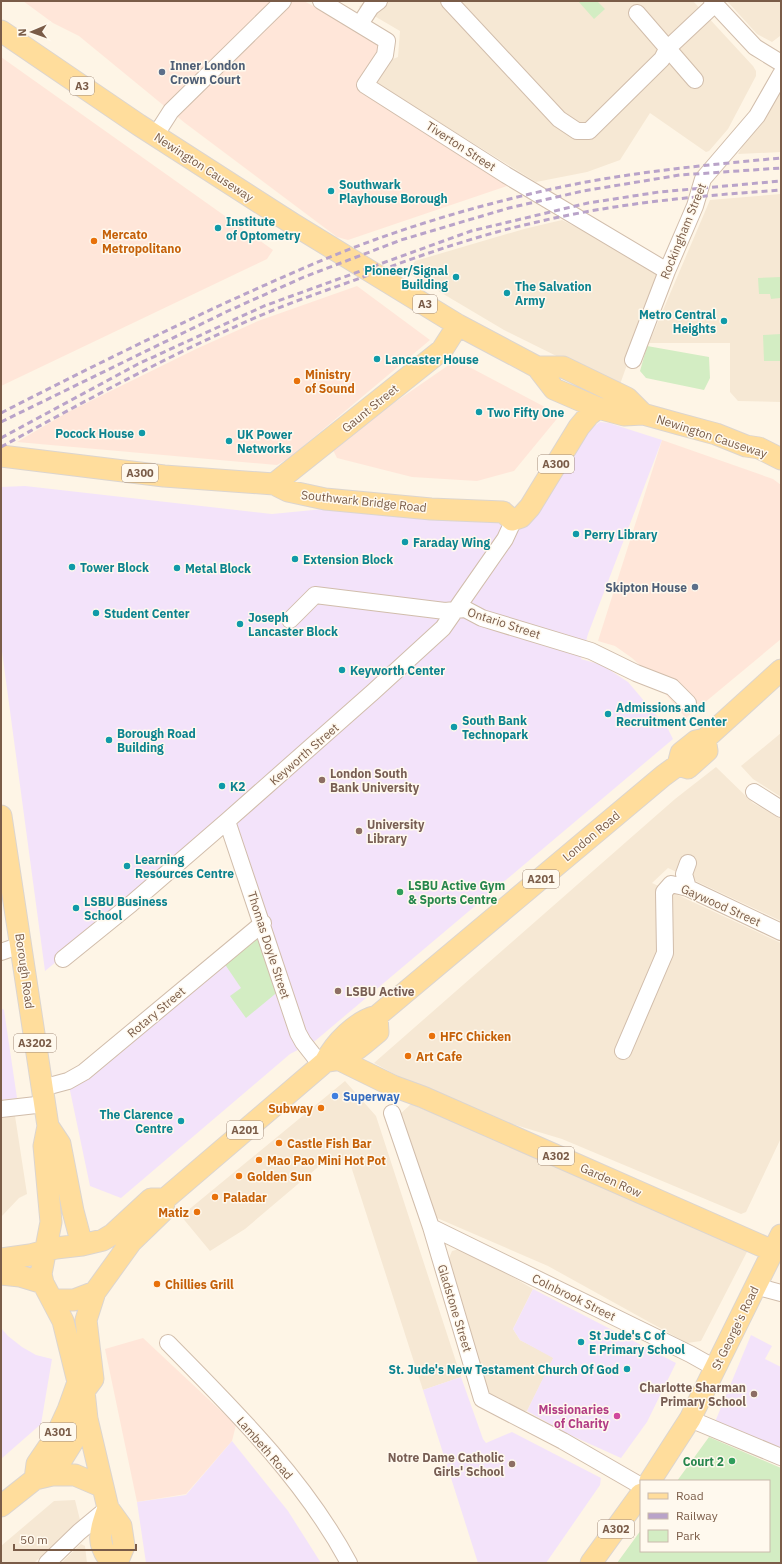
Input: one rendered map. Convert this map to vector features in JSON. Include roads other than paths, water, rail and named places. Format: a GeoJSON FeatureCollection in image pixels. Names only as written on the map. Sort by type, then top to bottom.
{"type":"FeatureCollection","features":[{"type":"Feature","properties":{"kind":"main road","name":"Newington Causeway"},"geometry":{"type":"LineString","coordinates":[[1,31],[155,136],[293,224],[458,325],[537,367],[554,389],[598,408],[624,415],[643,414],[716,434],[746,446],[759,448],[781,459]]}},
{"type":"Feature","properties":{"kind":"main road","name":"Gaunt Street"},"geometry":{"type":"LineString","coordinates":[[274,484],[442,350],[458,325]]}},
{"type":"Feature","properties":{"kind":"main road","name":"Newington Causeway"},"geometry":{"type":"LineString","coordinates":[[537,367],[563,367],[627,398],[643,414]]}},
{"type":"Feature","properties":{"kind":"main road","name":"A300"},"geometry":{"type":"LineString","coordinates":[[512,520],[522,517],[530,507],[579,427],[589,415],[598,408]]}},
{"type":"Feature","properties":{"kind":"main road","name":"Southwark Bridge Road"},"geometry":{"type":"LineString","coordinates":[[1,456],[164,476],[274,484],[288,491],[322,498],[431,509],[503,512],[512,520]]}},
{"type":"Feature","properties":{"kind":"main road","name":"London Road"},"geometry":{"type":"LineString","coordinates":[[329,1062],[350,1055],[378,1032],[377,1016],[678,765],[682,753],[696,741],[705,739],[781,670]]}},
{"type":"Feature","properties":{"kind":"main road","name":"Borough Road"},"geometry":{"type":"LineString","coordinates":[[1,816],[48,1126],[44,1146],[51,1222],[45,1252]]}},
{"type":"Feature","properties":{"kind":"main road","name":"A201"},"geometry":{"type":"LineString","coordinates":[[100,1285],[131,1242],[162,1212],[165,1199],[329,1062]]}},
{"type":"Feature","properties":{"kind":"main road","name":"Garden Row"},"geometry":{"type":"LineString","coordinates":[[329,1062],[393,1086],[777,1243]]}},
{"type":"Feature","properties":{"kind":"main road","name":"Borough Road"},"geometry":{"type":"LineString","coordinates":[[48,1126],[60,1144],[72,1211],[82,1245]]}},
{"type":"Feature","properties":{"kind":"main road","name":"A201"},"geometry":{"type":"LineString","coordinates":[[1,1259],[103,1240],[113,1234],[151,1199],[165,1199]]}},
{"type":"Feature","properties":{"kind":"main road","name":"St George's Road"},"geometry":{"type":"LineString","coordinates":[[651,1480],[690,1419],[777,1243]]}},
{"type":"Feature","properties":{"kind":"main road","name":"A3202"},"geometry":{"type":"LineString","coordinates":[[45,1252],[41,1274],[62,1322],[81,1387],[102,1487],[108,1508],[121,1526],[124,1546],[116,1563]]}},
{"type":"Feature","properties":{"kind":"main road"},"geometry":{"type":"LineString","coordinates":[[1,1274],[20,1276],[48,1291],[74,1300],[100,1285]]}},
{"type":"Feature","properties":{"kind":"main road"},"geometry":{"type":"LineString","coordinates":[[81,1387],[92,1379],[86,1320],[100,1285]]}},
{"type":"Feature","properties":{"kind":"main road","name":"A301"},"geometry":{"type":"LineString","coordinates":[[43,1477],[37,1464],[56,1436],[81,1387]]}},
{"type":"Feature","properties":{"kind":"main road"},"geometry":{"type":"LineString","coordinates":[[1,1506],[43,1477],[87,1419]]}},
{"type":"Feature","properties":{"kind":"main road"},"geometry":{"type":"LineString","coordinates":[[43,1477],[75,1475],[102,1487]]}},
{"type":"Feature","properties":{"kind":"main road","name":"A302"},"geometry":{"type":"LineString","coordinates":[[591,1563],[640,1495]]}},
{"type":"Feature","properties":{"kind":"main road"},"geometry":{"type":"LineString","coordinates":[[108,1508],[100,1533],[103,1552],[112,1563]]}},
{"type":"Feature","properties":{"kind":"street"},"geometry":{"type":"LineString","coordinates":[[155,136],[172,111],[283,1]]}},
{"type":"Feature","properties":{"kind":"street","name":"Tiverton Street"},"geometry":{"type":"LineString","coordinates":[[321,1],[387,41],[385,55],[365,85],[506,175],[667,271]]}},
{"type":"Feature","properties":{"kind":"street"},"geometry":{"type":"LineString","coordinates":[[360,24],[371,7],[379,1]]}},
{"type":"Feature","properties":{"kind":"street"},"geometry":{"type":"LineString","coordinates":[[449,1],[559,119],[577,131],[589,131],[662,59],[668,49],[713,2],[755,47],[781,63]]}},
{"type":"Feature","properties":{"kind":"street"},"geometry":{"type":"LineString","coordinates":[[637,13],[695,80]]}},
{"type":"Feature","properties":{"kind":"street","name":"Rockingham Street"},"geometry":{"type":"LineString","coordinates":[[633,360],[667,271],[695,206],[703,179],[757,116],[781,74]]}},
{"type":"Feature","properties":{"kind":"street","name":"Keyworth Street"},"geometry":{"type":"LineString","coordinates":[[63,959],[131,904],[228,821],[443,628],[505,539],[512,520]]}},
{"type":"Feature","properties":{"kind":"street","name":"Ontario Street"},"geometry":{"type":"LineString","coordinates":[[290,620],[315,595],[445,611],[465,609],[482,618],[591,651],[636,673],[672,687],[688,703]]}},
{"type":"Feature","properties":{"kind":"street"},"geometry":{"type":"LineString","coordinates":[[754,792],[781,809]]}},
{"type":"Feature","properties":{"kind":"street","name":"Thomas Doyle Street"},"geometry":{"type":"LineString","coordinates":[[228,821],[263,923],[298,1034],[302,1042],[329,1062]]}},
{"type":"Feature","properties":{"kind":"street"},"geometry":{"type":"LineString","coordinates":[[688,864],[684,874],[688,888]]}},
{"type":"Feature","properties":{"kind":"street","name":"Gaywood Street"},"geometry":{"type":"LineString","coordinates":[[623,1051],[665,953],[664,892],[671,884],[688,888],[781,932]]}},
{"type":"Feature","properties":{"kind":"street","name":"Rotary Street"},"geometry":{"type":"LineString","coordinates":[[1,1109],[43,1096],[84,1072],[263,923]]}},
{"type":"Feature","properties":{"kind":"street"},"geometry":{"type":"LineString","coordinates":[[1,952],[21,945]]}},
{"type":"Feature","properties":{"kind":"street","name":"Gladstone Street"},"geometry":{"type":"LineString","coordinates":[[392,1113],[431,1227],[482,1399],[563,1441],[640,1485]]}},
{"type":"Feature","properties":{"kind":"street","name":"Colnbrook Street"},"geometry":{"type":"LineString","coordinates":[[431,1227],[690,1354],[715,1368]]}},
{"type":"Feature","properties":{"kind":"street"},"geometry":{"type":"LineString","coordinates":[[755,1286],[781,1293]]}},
{"type":"Feature","properties":{"kind":"street","name":"Lambeth Road"},"geometry":{"type":"LineString","coordinates":[[168,1343],[228,1404],[296,1484],[320,1515],[349,1563]]}},
{"type":"Feature","properties":{"kind":"street"},"geometry":{"type":"LineString","coordinates":[[690,1419],[781,1457]]}},
{"type":"Feature","properties":{"kind":"street"},"geometry":{"type":"LineString","coordinates":[[47,1563],[79,1532],[108,1508]]}},
{"type":"Feature","properties":{"kind":"railway"},"geometry":{"type":"LineString","coordinates":[[1,413],[225,303],[337,254],[412,227],[507,200],[589,181],[685,168],[781,158]]}},
{"type":"Feature","properties":{"kind":"railway"},"geometry":{"type":"LineString","coordinates":[[1,422],[228,311],[304,277],[401,240],[509,208],[583,191],[680,175],[781,168]]}},
{"type":"Feature","properties":{"kind":"railway"},"geometry":{"type":"LineString","coordinates":[[1,438],[138,364],[264,306],[471,231],[588,203],[659,192],[781,181]]}},
{"type":"Feature","properties":{"kind":"railway"},"geometry":{"type":"LineString","coordinates":[[1,447],[128,379],[224,332],[296,301],[447,247],[511,228],[595,210],[657,201],[781,190]]}},
{"type":"Feature","properties":{"kind":"place","name":"Inner London Crown Court"},"geometry":{"type":"Point","coordinates":[162,72]}},
{"type":"Feature","properties":{"kind":"place","name":"Southwark Playhouse Borough"},"geometry":{"type":"Point","coordinates":[331,191]}},
{"type":"Feature","properties":{"kind":"place","name":"Institute of Optometry"},"geometry":{"type":"Point","coordinates":[218,228]}},
{"type":"Feature","properties":{"kind":"place","name":"Mercato Metropolitano"},"geometry":{"type":"Point","coordinates":[94,241]}},
{"type":"Feature","properties":{"kind":"place","name":"Pioneer/Signal Building"},"geometry":{"type":"Point","coordinates":[456,277]}},
{"type":"Feature","properties":{"kind":"place","name":"The Salvation Army"},"geometry":{"type":"Point","coordinates":[507,293]}},
{"type":"Feature","properties":{"kind":"place","name":"Metro Central Heights"},"geometry":{"type":"Point","coordinates":[724,321]}},
{"type":"Feature","properties":{"kind":"place","name":"Lancaster House"},"geometry":{"type":"Point","coordinates":[377,359]}},
{"type":"Feature","properties":{"kind":"place","name":"Ministry of Sound"},"geometry":{"type":"Point","coordinates":[297,381]}},
{"type":"Feature","properties":{"kind":"place","name":"Two Fifty One"},"geometry":{"type":"Point","coordinates":[479,412]}},
{"type":"Feature","properties":{"kind":"place","name":"Pocock House"},"geometry":{"type":"Point","coordinates":[142,433]}},
{"type":"Feature","properties":{"kind":"place","name":"UK Power Networks"},"geometry":{"type":"Point","coordinates":[229,441]}},
{"type":"Feature","properties":{"kind":"place","name":"Perry Library"},"geometry":{"type":"Point","coordinates":[576,534]}},
{"type":"Feature","properties":{"kind":"place","name":"Faraday Wing"},"geometry":{"type":"Point","coordinates":[405,542]}},
{"type":"Feature","properties":{"kind":"place","name":"Extension Block"},"geometry":{"type":"Point","coordinates":[295,559]}},
{"type":"Feature","properties":{"kind":"place","name":"Tower Block"},"geometry":{"type":"Point","coordinates":[72,567]}},
{"type":"Feature","properties":{"kind":"place","name":"Metal Block"},"geometry":{"type":"Point","coordinates":[177,568]}},
{"type":"Feature","properties":{"kind":"place","name":"Skipton House"},"geometry":{"type":"Point","coordinates":[695,587]}},
{"type":"Feature","properties":{"kind":"place","name":"Student Center"},"geometry":{"type":"Point","coordinates":[96,613]}},
{"type":"Feature","properties":{"kind":"place","name":"Joseph Lancaster Block"},"geometry":{"type":"Point","coordinates":[240,624]}},
{"type":"Feature","properties":{"kind":"place","name":"Keyworth Center"},"geometry":{"type":"Point","coordinates":[342,670]}},
{"type":"Feature","properties":{"kind":"place","name":"Admissions and Recruitment Center"},"geometry":{"type":"Point","coordinates":[608,714]}},
{"type":"Feature","properties":{"kind":"place","name":"South Bank Technopark"},"geometry":{"type":"Point","coordinates":[454,727]}},
{"type":"Feature","properties":{"kind":"place","name":"Borough Road Building"},"geometry":{"type":"Point","coordinates":[109,740]}},
{"type":"Feature","properties":{"kind":"place","name":"London South Bank University"},"geometry":{"type":"Point","coordinates":[322,780]}},
{"type":"Feature","properties":{"kind":"place","name":"K2"},"geometry":{"type":"Point","coordinates":[222,786]}},
{"type":"Feature","properties":{"kind":"place","name":"University Library"},"geometry":{"type":"Point","coordinates":[359,831]}},
{"type":"Feature","properties":{"kind":"place","name":"Learning Resources Centre"},"geometry":{"type":"Point","coordinates":[127,866]}},
{"type":"Feature","properties":{"kind":"place","name":"LSBU Active Gym & Sports Centre"},"geometry":{"type":"Point","coordinates":[400,892]}},
{"type":"Feature","properties":{"kind":"place","name":"LSBU Business School"},"geometry":{"type":"Point","coordinates":[76,908]}},
{"type":"Feature","properties":{"kind":"place","name":"LSBU Active"},"geometry":{"type":"Point","coordinates":[338,991]}},
{"type":"Feature","properties":{"kind":"place","name":"HFC Chicken"},"geometry":{"type":"Point","coordinates":[432,1036]}},
{"type":"Feature","properties":{"kind":"place","name":"Art Cafe"},"geometry":{"type":"Point","coordinates":[408,1056]}},
{"type":"Feature","properties":{"kind":"place","name":"Superway"},"geometry":{"type":"Point","coordinates":[335,1096]}},
{"type":"Feature","properties":{"kind":"place","name":"Subway"},"geometry":{"type":"Point","coordinates":[321,1108]}},
{"type":"Feature","properties":{"kind":"place","name":"The Clarence Centre"},"geometry":{"type":"Point","coordinates":[181,1121]}},
{"type":"Feature","properties":{"kind":"place","name":"Castle Fish Bar"},"geometry":{"type":"Point","coordinates":[279,1143]}},
{"type":"Feature","properties":{"kind":"place","name":"Mao Pao Mini Hot Pot"},"geometry":{"type":"Point","coordinates":[259,1160]}},
{"type":"Feature","properties":{"kind":"place","name":"Golden Sun"},"geometry":{"type":"Point","coordinates":[239,1176]}},
{"type":"Feature","properties":{"kind":"place","name":"Paladar"},"geometry":{"type":"Point","coordinates":[215,1197]}},
{"type":"Feature","properties":{"kind":"place","name":"Matiz"},"geometry":{"type":"Point","coordinates":[197,1212]}},
{"type":"Feature","properties":{"kind":"place","name":"Chillies Grill"},"geometry":{"type":"Point","coordinates":[157,1284]}},
{"type":"Feature","properties":{"kind":"place","name":"St Jude's C of E Primary School"},"geometry":{"type":"Point","coordinates":[581,1342]}},
{"type":"Feature","properties":{"kind":"place","name":"St. Jude's New Testament Church Of God"},"geometry":{"type":"Point","coordinates":[627,1369]}},
{"type":"Feature","properties":{"kind":"place","name":"Charlotte Sharman Primary School"},"geometry":{"type":"Point","coordinates":[754,1394]}},
{"type":"Feature","properties":{"kind":"place","name":"Missionaries of Charity"},"geometry":{"type":"Point","coordinates":[617,1416]}},
{"type":"Feature","properties":{"kind":"place","name":"Court 2"},"geometry":{"type":"Point","coordinates":[732,1461]}},
{"type":"Feature","properties":{"kind":"place","name":"Notre Dame Catholic Girls' School"},"geometry":{"type":"Point","coordinates":[512,1464]}}]}
